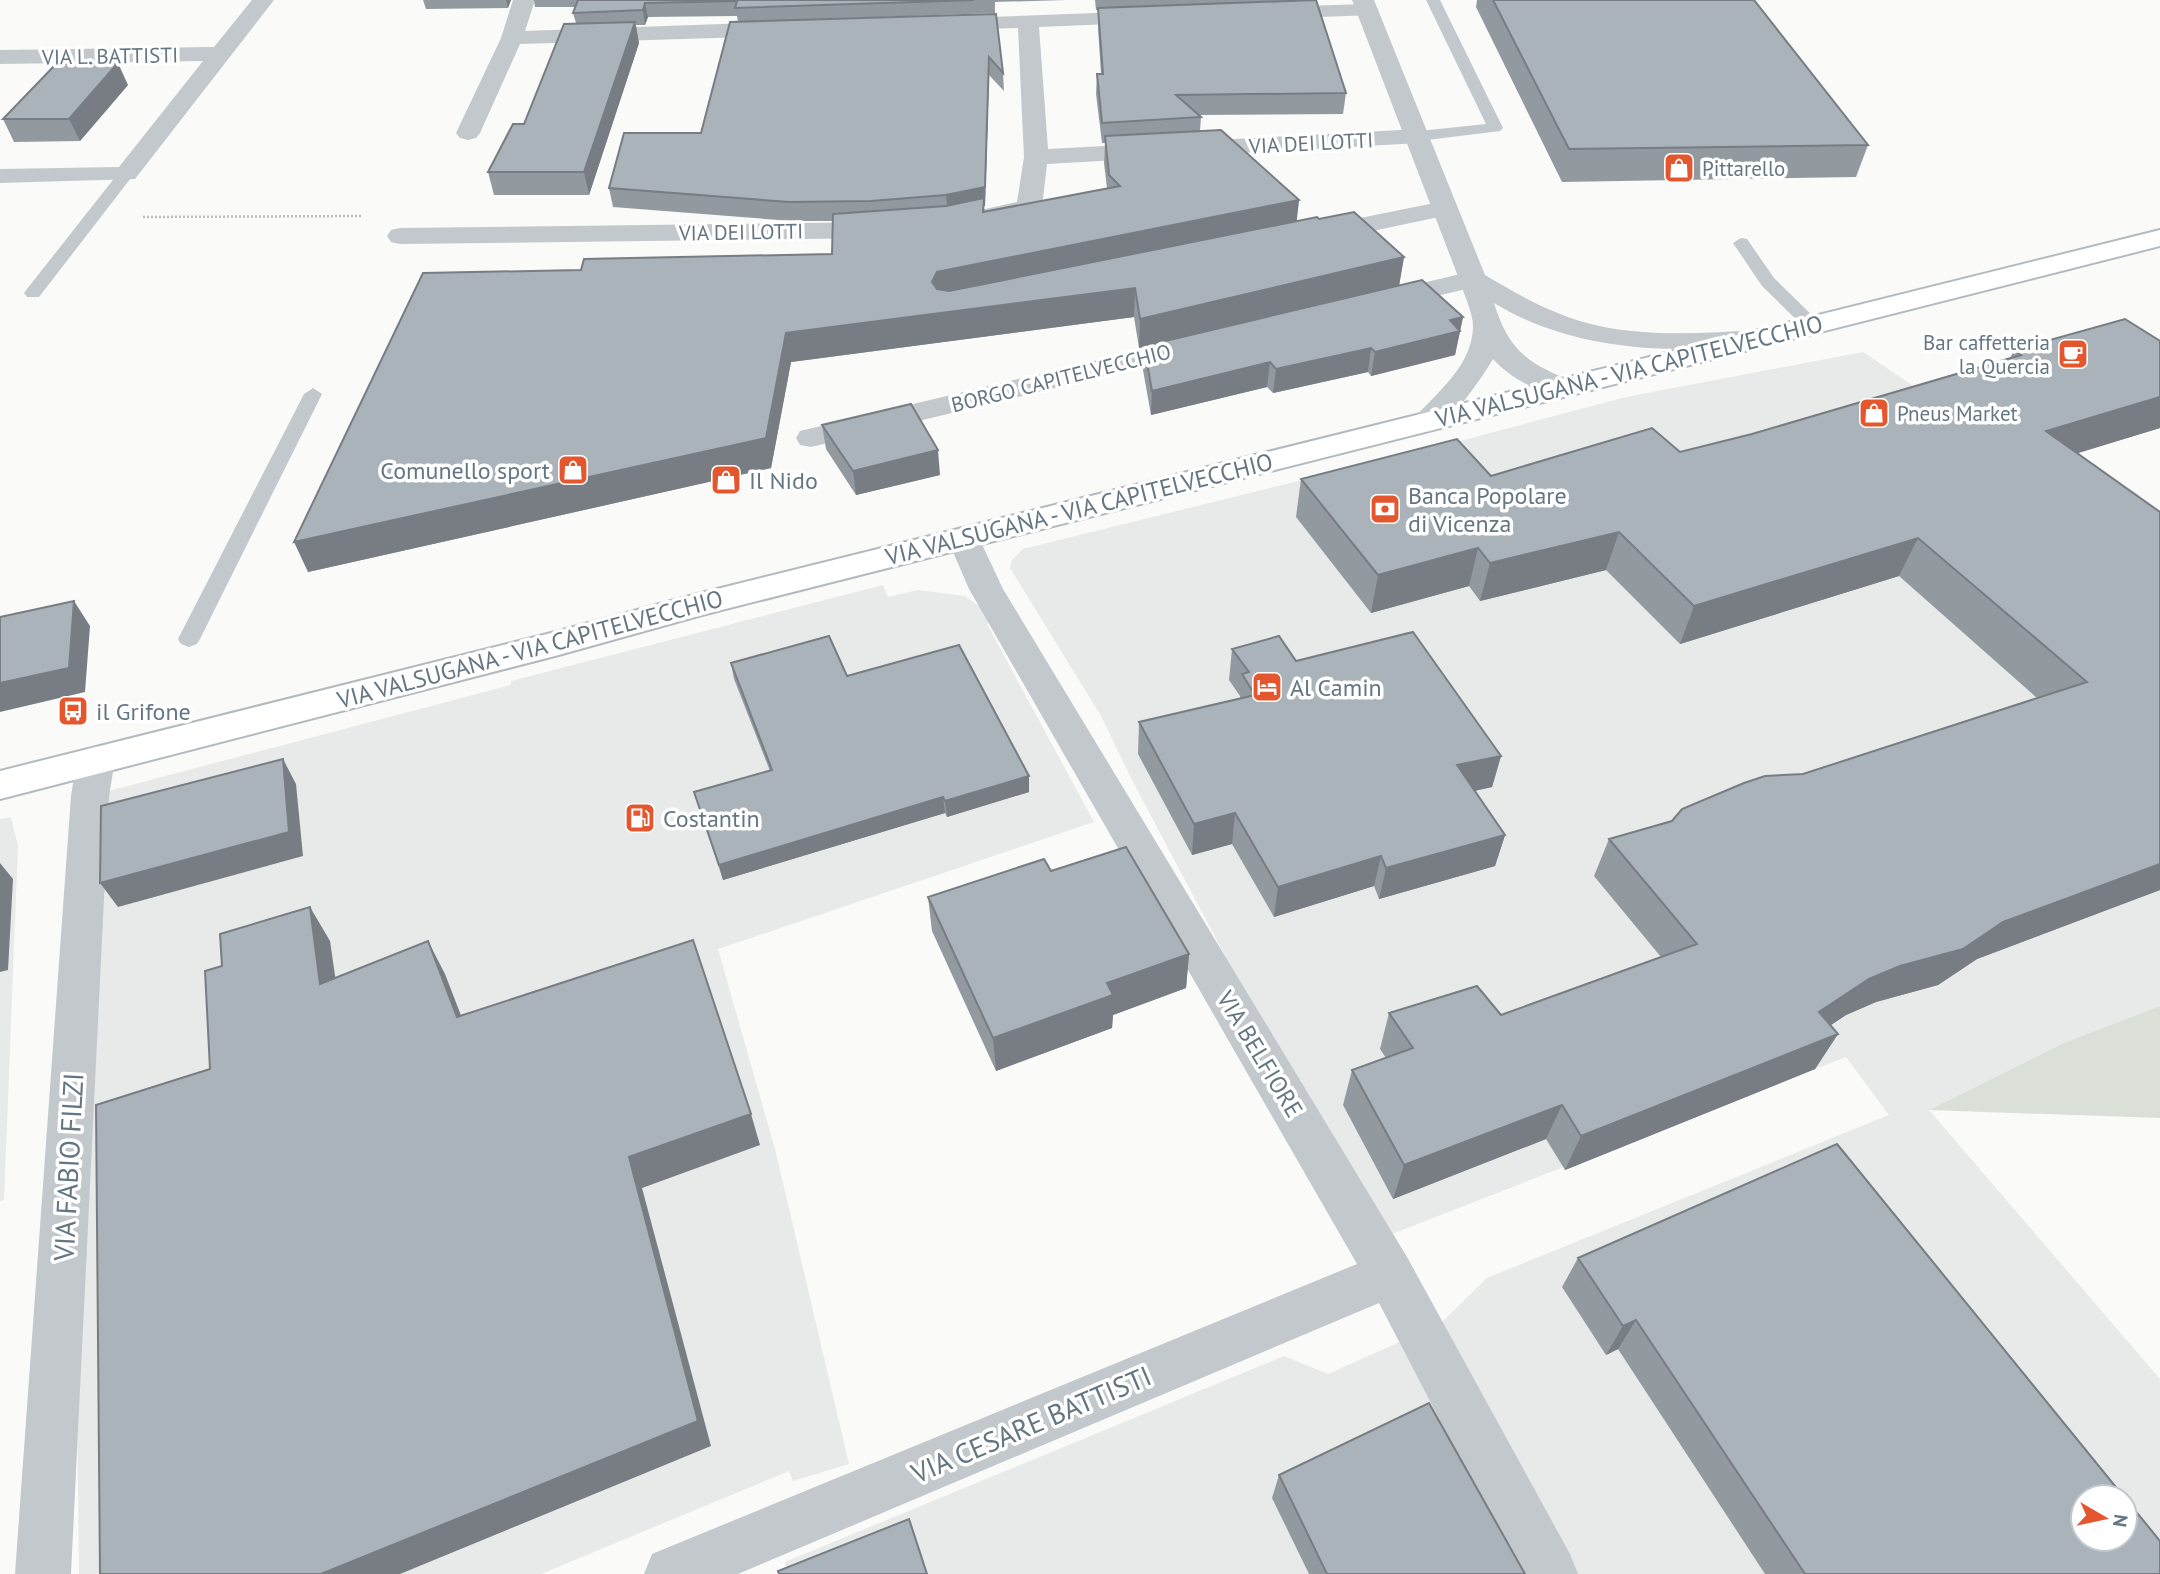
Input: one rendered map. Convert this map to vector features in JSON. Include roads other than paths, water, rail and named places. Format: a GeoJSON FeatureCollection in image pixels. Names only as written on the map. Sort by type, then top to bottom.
{"type":"FeatureCollection","features":[{"type":"Feature","properties":{"kind":"main road","name":"VIA VALSUGANA - VIA CAPITELVECCHIO"},"geometry":{"type":"LineString","coordinates":[[0,785],[963,538],[2160,238]]}},
{"type":"Feature","properties":{"kind":"street","name":"VIA L. BATTISTI"},"geometry":{"type":"LineString","coordinates":[[126,174],[263,0]]}},
{"type":"Feature","properties":{"kind":"street"},"geometry":{"type":"LineString","coordinates":[[468,133],[512,38],[524,0]]}},
{"type":"Feature","properties":{"kind":"street"},"geometry":{"type":"LineString","coordinates":[[1248,14],[1365,5],[1474,279],[1487,326],[1502,354],[1515,366],[1560,387]]}},
{"type":"Feature","properties":{"kind":"street"},"geometry":{"type":"LineString","coordinates":[[916,25],[1166,16]]}},
{"type":"Feature","properties":{"kind":"street"},"geometry":{"type":"LineString","coordinates":[[962,221],[1029,207],[1036,157],[1028,21]]}},
{"type":"Feature","properties":{"kind":"street"},"geometry":{"type":"LineString","coordinates":[[512,38],[805,29]]}},
{"type":"Feature","properties":{"kind":"street","name":"VIA L. BATTISTI"},"geometry":{"type":"LineString","coordinates":[[0,57],[220,54]]}},
{"type":"Feature","properties":{"kind":"street","name":"VIA DEI LOTTI"},"geometry":{"type":"LineString","coordinates":[[1036,157],[1419,136]]}},
{"type":"Feature","properties":{"kind":"street"},"geometry":{"type":"LineString","coordinates":[[0,176],[126,174]]}},
{"type":"Feature","properties":{"kind":"street"},"geometry":{"type":"LineString","coordinates":[[1293,240],[1444,209]]}},
{"type":"Feature","properties":{"kind":"street","name":"VIA DEI LOTTI"},"geometry":{"type":"LineString","coordinates":[[400,236],[873,231],[911,227]]}},
{"type":"Feature","properties":{"kind":"street"},"geometry":{"type":"LineString","coordinates":[[1352,308],[1474,279],[1508,302],[1552,323],[1590,335],[1668,343],[1759,339]]}},
{"type":"Feature","properties":{"kind":"street"},"geometry":{"type":"LineString","coordinates":[[1508,302],[1528,321],[1546,348],[1560,387]]}},
{"type":"Feature","properties":{"kind":"street"},"geometry":{"type":"LineString","coordinates":[[1426,423],[1469,376],[1482,354],[1487,326]]}},
{"type":"Feature","properties":{"kind":"street","name":"BORGO CAPITELVECCHIO"},"geometry":{"type":"LineString","coordinates":[[811,438],[1217,341]]}},
{"type":"Feature","properties":{"kind":"street","name":"VIA BELFIORE"},"geometry":{"type":"LineString","coordinates":[[963,538],[993,600],[1390,1274],[1550,1574]]}},
{"type":"Feature","properties":{"kind":"street","name":"VIA FABIO FILZI"},"geometry":{"type":"LineString","coordinates":[[43,1574],[90,796],[96,760]]}},
{"type":"Feature","properties":{"kind":"street","name":"VIA CESARE BATTISTI"},"geometry":{"type":"LineString","coordinates":[[673,1574],[1390,1274]]}},
{"type":"Feature","properties":{"kind":"lane"},"geometry":{"type":"LineString","coordinates":[[1419,136],[1495,128],[1433,0]]}},
{"type":"Feature","properties":{"kind":"lane"},"geometry":{"type":"LineString","coordinates":[[33,293],[126,174]]}},
{"type":"Feature","properties":{"kind":"lane"},"geometry":{"type":"LineString","coordinates":[[1741,243],[1768,282],[1813,326]]}},
{"type":"Feature","properties":{"kind":"lane"},"geometry":{"type":"LineString","coordinates":[[189,639],[313,394]]}},
{"type":"Feature","properties":{"kind":"place","name":"Pittarello"},"geometry":{"type":"Point","coordinates":[1679,168]}},
{"type":"Feature","properties":{"kind":"place","name":"Bar caffetteria la Quercia"},"geometry":{"type":"Point","coordinates":[2073,354]}},
{"type":"Feature","properties":{"kind":"place","name":"Pneus Market"},"geometry":{"type":"Point","coordinates":[1874,413]}},
{"type":"Feature","properties":{"kind":"place","name":"Comunello sport"},"geometry":{"type":"Point","coordinates":[573,470]}},
{"type":"Feature","properties":{"kind":"place","name":"Il Nido"},"geometry":{"type":"Point","coordinates":[726,480]}},
{"type":"Feature","properties":{"kind":"place","name":"Banca Popolare di Vicenza"},"geometry":{"type":"Point","coordinates":[1385,509]}},
{"type":"Feature","properties":{"kind":"place","name":"Al Camin"},"geometry":{"type":"Point","coordinates":[1267,687]}},
{"type":"Feature","properties":{"kind":"place","name":"il Grifone"},"geometry":{"type":"Point","coordinates":[73,711]}},
{"type":"Feature","properties":{"kind":"place","name":"Costantin"},"geometry":{"type":"Point","coordinates":[640,818]}}]}
